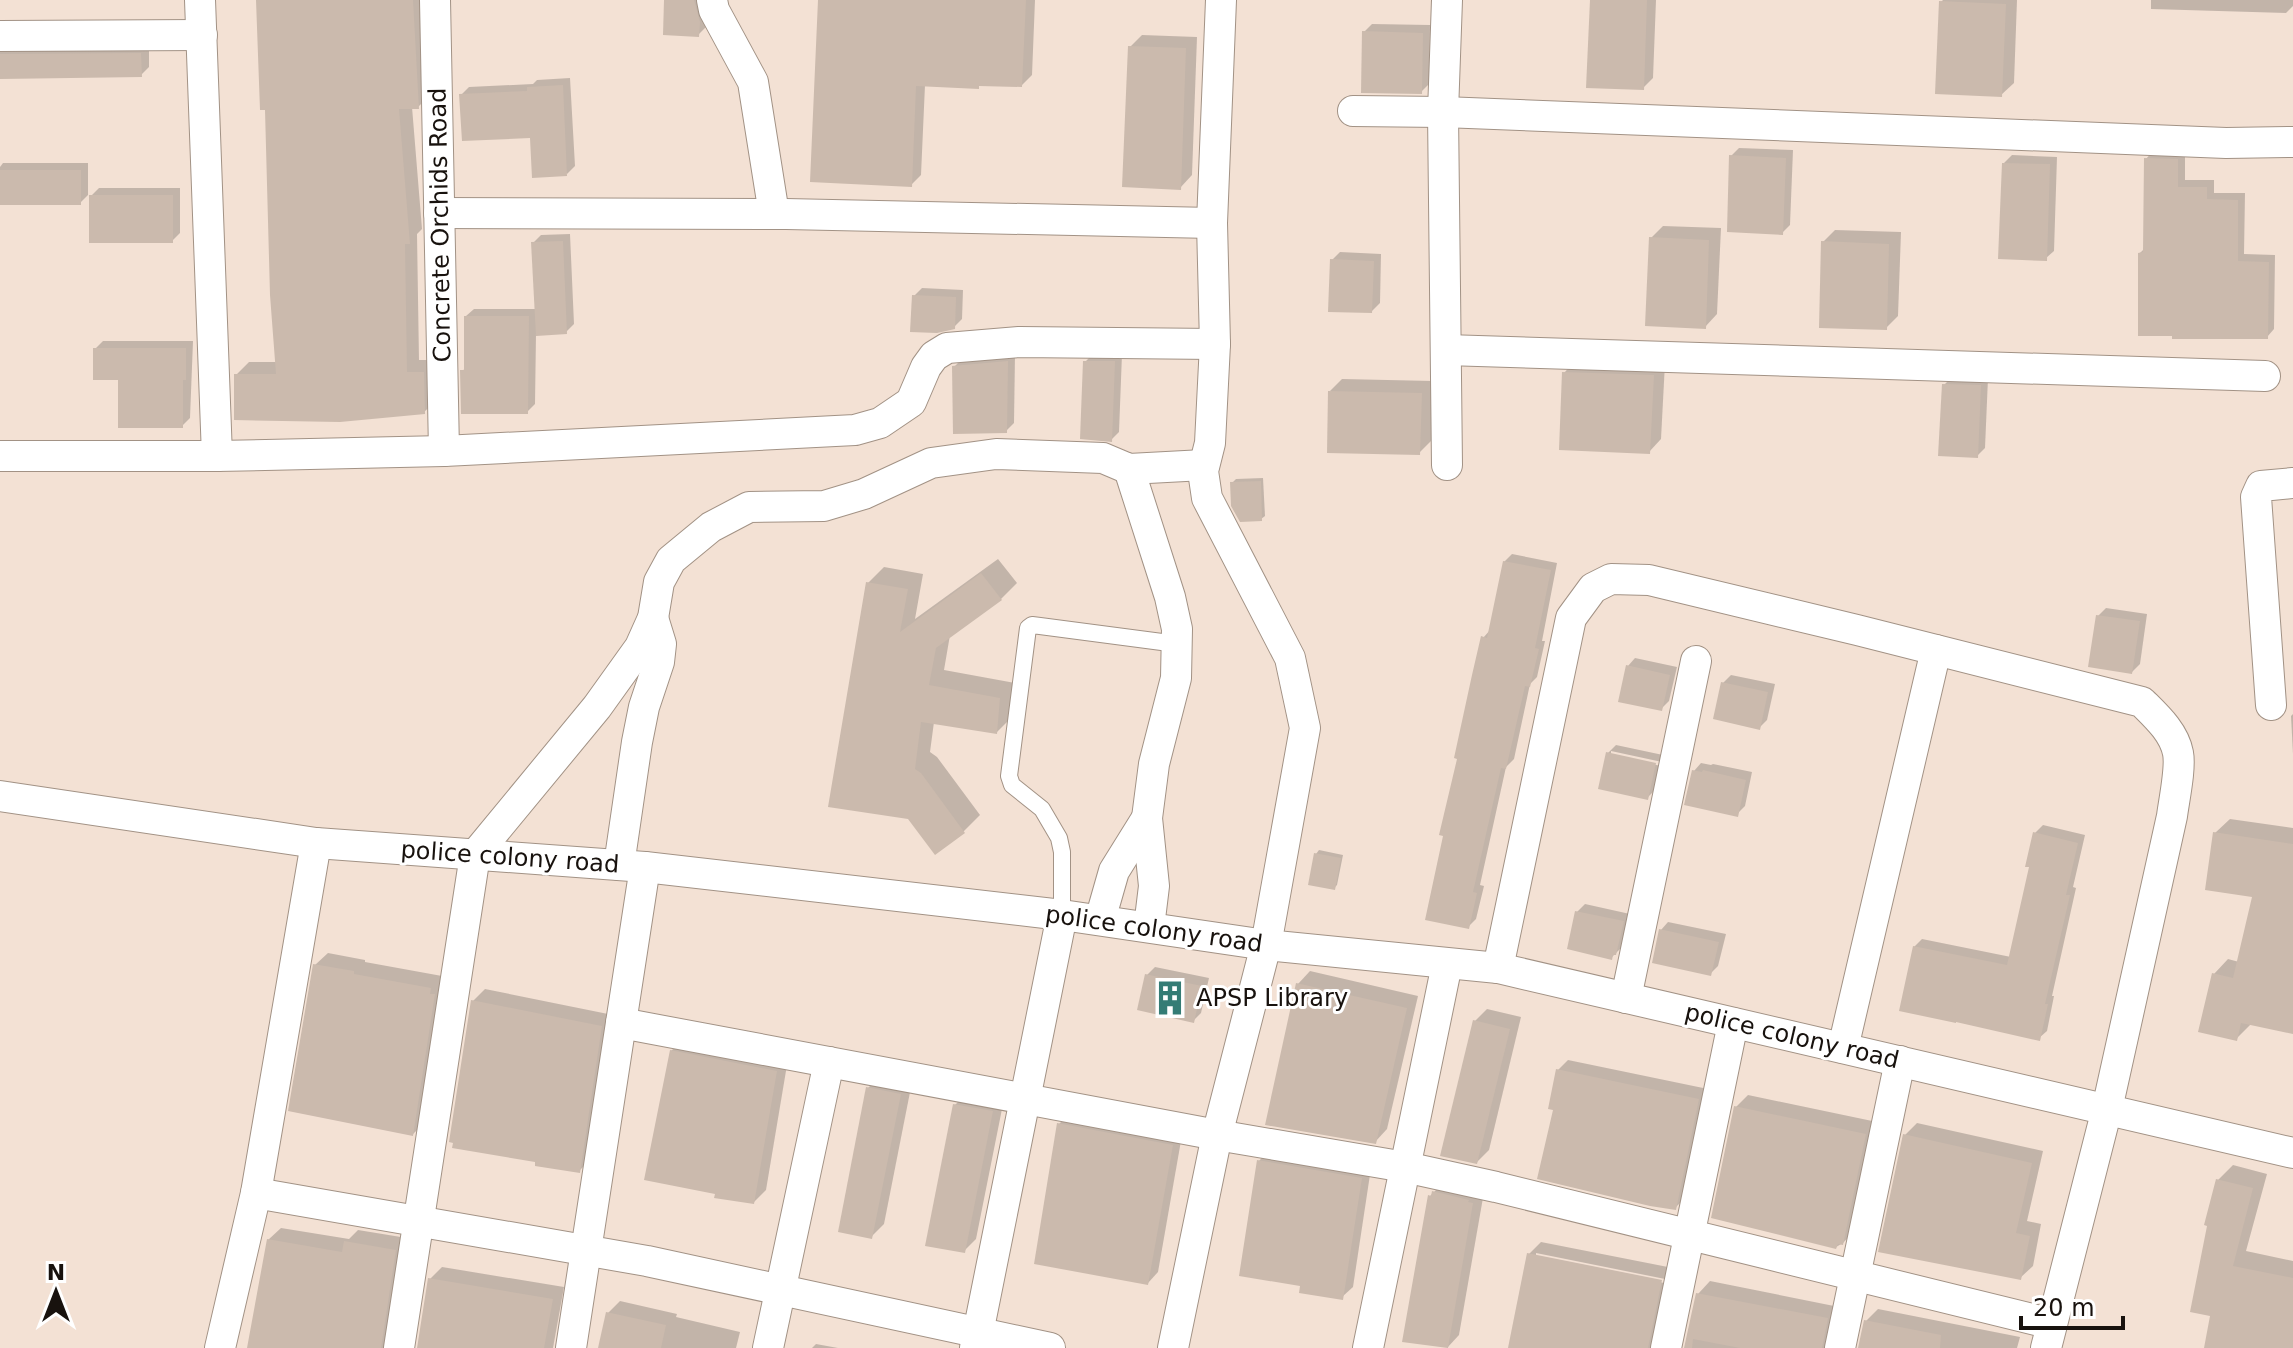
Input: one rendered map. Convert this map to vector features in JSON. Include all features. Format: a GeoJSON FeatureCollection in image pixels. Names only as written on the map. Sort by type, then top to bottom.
{"type":"FeatureCollection","features":[{"type":"Feature","properties":{"kind":"street"},"geometry":{"type":"LineString","coordinates":[[200,0],[217,456]]}},
{"type":"Feature","properties":{"kind":"street","name":"Concrete Orchids Road"},"geometry":{"type":"LineString","coordinates":[[435,0],[444,451]]}},
{"type":"Feature","properties":{"kind":"street"},"geometry":{"type":"LineString","coordinates":[[712,0],[714,10],[753,82],[774,214]]}},
{"type":"Feature","properties":{"kind":"street"},"geometry":{"type":"LineString","coordinates":[[1173,1348],[1217,1135],[1266,945],[1305,728],[1290,658],[1207,498],[1204,465],[1210,443],[1215,344],[1212,223],[1221,0]]}},
{"type":"Feature","properties":{"kind":"street"},"geometry":{"type":"LineString","coordinates":[[1447,0],[1443,112],[1447,465]]}},
{"type":"Feature","properties":{"kind":"street"},"geometry":{"type":"LineString","coordinates":[[0,36],[202,35]]}},
{"type":"Feature","properties":{"kind":"street"},"geometry":{"type":"LineString","coordinates":[[1353,111],[2211,142],[2293,142]]}},
{"type":"Feature","properties":{"kind":"street"},"geometry":{"type":"LineString","coordinates":[[439,213],[774,214],[1212,223]]}},
{"type":"Feature","properties":{"kind":"street"},"geometry":{"type":"LineString","coordinates":[[0,456],[217,456],[444,451],[855,430],[880,423],[911,402],[926,367],[934,356],[947,348],[1019,342],[1215,344]]}},
{"type":"Feature","properties":{"kind":"street"},"geometry":{"type":"LineString","coordinates":[[1446,350],[2265,376]]}},
{"type":"Feature","properties":{"kind":"street"},"geometry":{"type":"LineString","coordinates":[[399,1348],[475,855],[597,707],[640,647],[653,618],[659,582],[671,560],[711,527],[749,507],[824,506],[864,494],[931,463],[996,454],[1103,458],[1129,469],[1204,465]]}},
{"type":"Feature","properties":{"kind":"street"},"geometry":{"type":"LineString","coordinates":[[1129,469],[1170,597],[1177,629],[1176,678],[1154,764],[1147,818],[1154,886],[1149,927]]}},
{"type":"Feature","properties":{"kind":"street"},"geometry":{"type":"LineString","coordinates":[[2271,705],[2256,497],[2261,486],[2293,483]]}},
{"type":"Feature","properties":{"kind":"street"},"geometry":{"type":"LineString","coordinates":[[621,1023],[1217,1135],[1405,1167],[1855,1276],[2049,1336],[2107,1109],[2172,816],[2178,752],[2164,724],[2142,702],[1649,580],[1611,579],[1593,588],[1571,618],[1498,968]]}},
{"type":"Feature","properties":{"kind":"street"},"geometry":{"type":"LineString","coordinates":[[571,1348],[621,1023],[637,742],[661,644],[653,618]]}},
{"type":"Feature","properties":{"kind":"street"},"geometry":{"type":"LineString","coordinates":[[1843,1048],[1936,650]]}},
{"type":"Feature","properties":{"kind":"street"},"geometry":{"type":"LineString","coordinates":[[1626,998],[1696,661]]}},
{"type":"Feature","properties":{"kind":"street","name":"police colony road"},"geometry":{"type":"LineString","coordinates":[[0,796],[316,843],[632,866],[1062,915],[1266,945],[1498,968],[2293,1153]]}},
{"type":"Feature","properties":{"kind":"street"},"geometry":{"type":"LineString","coordinates":[[1100,920],[1114,871],[1147,818]]}},
{"type":"Feature","properties":{"kind":"street"},"geometry":{"type":"LineString","coordinates":[[220,1348],[256,1193],[316,843]]}},
{"type":"Feature","properties":{"kind":"street"},"geometry":{"type":"LineString","coordinates":[[977,1340],[1062,915]]}},
{"type":"Feature","properties":{"kind":"street"},"geometry":{"type":"LineString","coordinates":[[1368,1348],[1447,964]]}},
{"type":"Feature","properties":{"kind":"street"},"geometry":{"type":"LineString","coordinates":[[1666,1348],[1733,1023]]}},
{"type":"Feature","properties":{"kind":"street"},"geometry":{"type":"LineString","coordinates":[[1840,1348],[1900,1061]]}},
{"type":"Feature","properties":{"kind":"street"},"geometry":{"type":"LineString","coordinates":[[768,1348],[829,1062]]}},
{"type":"Feature","properties":{"kind":"street"},"geometry":{"type":"LineString","coordinates":[[256,1193],[647,1261],[977,1340],[1050,1348]]}},
{"type":"Feature","properties":{"kind":"lane"},"geometry":{"type":"LineString","coordinates":[[1062,915],[1062,852],[1059,838],[1042,809],[1012,785],[1009,776],[1028,628],[1032,625],[1177,644]]}},
{"type":"Feature","properties":{"kind":"building"},"geometry":{"type":"Polygon","coordinates":[[[256,0],[413,0],[419,109],[399,109],[410,244],[405,244],[407,372],[424,372],[425,414],[340,422],[234,420],[234,374],[276,374],[270,295],[265,110],[260,110],[256,0]]]}},
{"type":"Feature","properties":{"kind":"building"},"geometry":{"type":"Polygon","coordinates":[[[664,0],[694,0],[700,22],[699,37],[663,35],[664,0]]]}},
{"type":"Feature","properties":{"kind":"building"},"geometry":{"type":"Polygon","coordinates":[[[818,0],[1026,0],[1022,87],[979,86],[979,89],[916,86],[912,187],[810,182],[818,0]]]}},
{"type":"Feature","properties":{"kind":"building"},"geometry":{"type":"Polygon","coordinates":[[[1590,0],[1647,0],[1644,90],[1586,88],[1590,0]]]}},
{"type":"Feature","properties":{"kind":"building"},"geometry":{"type":"Polygon","coordinates":[[[1939,1],[2006,4],[2002,97],[1935,94],[1939,1]]]}},
{"type":"Feature","properties":{"kind":"building"},"geometry":{"type":"Polygon","coordinates":[[[1362,31],[1423,33],[1422,94],[1361,93],[1362,31]]]}},
{"type":"Feature","properties":{"kind":"building"},"geometry":{"type":"Polygon","coordinates":[[[1128,46],[1186,48],[1181,190],[1122,187],[1128,46]]]}},
{"type":"Feature","properties":{"kind":"building"},"geometry":{"type":"Polygon","coordinates":[[[141,53],[142,77],[0,79],[0,54],[141,53]]]}},
{"type":"Feature","properties":{"kind":"building"},"geometry":{"type":"Polygon","coordinates":[[[563,85],[567,176],[532,178],[530,138],[462,141],[459,94],[527,91],[527,87],[563,85]]]}},
{"type":"Feature","properties":{"kind":"building"},"geometry":{"type":"Polygon","coordinates":[[[1729,155],[1786,158],[1783,235],[1727,232],[1729,155]]]}},
{"type":"Feature","properties":{"kind":"building"},"geometry":{"type":"Polygon","coordinates":[[[2144,158],[2178,159],[2178,187],[2207,187],[2207,199],[2238,200],[2238,261],[2269,262],[2268,339],[2138,336],[2138,253],[2143,252],[2144,158]]]}},
{"type":"Feature","properties":{"kind":"building"},"geometry":{"type":"Polygon","coordinates":[[[2002,163],[2050,164],[2047,261],[1998,259],[2002,163]]]}},
{"type":"Feature","properties":{"kind":"building"},"geometry":{"type":"Polygon","coordinates":[[[0,170],[81,170],[81,205],[0,205],[0,170]]]}},
{"type":"Feature","properties":{"kind":"building"},"geometry":{"type":"Polygon","coordinates":[[[89,195],[173,195],[173,243],[89,243],[89,195]]]}},
{"type":"Feature","properties":{"kind":"building"},"geometry":{"type":"Polygon","coordinates":[[[1649,237],[1709,240],[1706,329],[1645,326],[1649,237]]]}},
{"type":"Feature","properties":{"kind":"building"},"geometry":{"type":"Polygon","coordinates":[[[563,241],[567,334],[536,336],[531,242],[563,241]]]}},
{"type":"Feature","properties":{"kind":"building"},"geometry":{"type":"Polygon","coordinates":[[[1821,241],[1889,244],[1887,330],[1819,328],[1821,241]]]}},
{"type":"Feature","properties":{"kind":"building"},"geometry":{"type":"Polygon","coordinates":[[[1330,259],[1374,261],[1372,313],[1328,312],[1330,259]]]}},
{"type":"Feature","properties":{"kind":"building"},"geometry":{"type":"Polygon","coordinates":[[[912,295],[956,297],[955,329],[937,333],[910,332],[912,295]]]}},
{"type":"Feature","properties":{"kind":"building"},"geometry":{"type":"Polygon","coordinates":[[[464,316],[529,316],[528,414],[461,414],[464,316]]]}},
{"type":"Feature","properties":{"kind":"building"},"geometry":{"type":"Polygon","coordinates":[[[93,348],[186,348],[183,428],[118,428],[118,380],[93,380],[93,348]]]}},
{"type":"Feature","properties":{"kind":"building"},"geometry":{"type":"Polygon","coordinates":[[[1008,361],[1007,433],[953,434],[952,366],[1008,361]]]}},
{"type":"Feature","properties":{"kind":"building"},"geometry":{"type":"Polygon","coordinates":[[[1083,361],[1115,361],[1112,442],[1080,439],[1083,361]]]}},
{"type":"Feature","properties":{"kind":"building"},"geometry":{"type":"Polygon","coordinates":[[[1562,372],[1654,375],[1650,454],[1559,450],[1562,372]]]}},
{"type":"Feature","properties":{"kind":"building"},"geometry":{"type":"Polygon","coordinates":[[[1942,384],[1981,385],[1978,458],[1938,456],[1942,384]]]}},
{"type":"Feature","properties":{"kind":"building"},"geometry":{"type":"Polygon","coordinates":[[[1328,391],[1422,393],[1420,455],[1327,453],[1328,391]]]}},
{"type":"Feature","properties":{"kind":"building"},"geometry":{"type":"Polygon","coordinates":[[[1261,481],[1262,521],[1240,522],[1231,506],[1230,482],[1261,481]]]}},
{"type":"Feature","properties":{"kind":"building"},"geometry":{"type":"Polygon","coordinates":[[[1503,561],[1551,570],[1535,648],[1539,649],[1530,687],[1525,686],[1506,769],[1501,768],[1473,892],[1477,893],[1469,929],[1425,920],[1472,675],[1481,636],[1487,638],[1503,561]]]}},
{"type":"Feature","properties":{"kind":"building"},"geometry":{"type":"Polygon","coordinates":[[[981,573],[1002,600],[936,648],[929,685],[1000,698],[997,734],[921,722],[915,769],[965,833],[935,855],[908,819],[828,807],[866,582],[908,589],[900,632],[981,573]]]}},
{"type":"Feature","properties":{"kind":"building"},"geometry":{"type":"Polygon","coordinates":[[[2096,615],[2140,621],[2132,674],[2088,667],[2096,615]]]}},
{"type":"Feature","properties":{"kind":"building"},"geometry":{"type":"Polygon","coordinates":[[[1626,665],[1670,675],[1662,711],[1618,702],[1626,665]]]}},
{"type":"Feature","properties":{"kind":"building"},"geometry":{"type":"Polygon","coordinates":[[[1721,682],[1768,692],[1760,730],[1713,719],[1721,682]]]}},
{"type":"Feature","properties":{"kind":"building"},"geometry":{"type":"Polygon","coordinates":[[[1606,752],[1656,763],[1648,800],[1598,789],[1606,752]]]}},
{"type":"Feature","properties":{"kind":"building"},"geometry":{"type":"Polygon","coordinates":[[[1692,770],[1746,780],[1738,817],[1684,805],[1692,770]]]}},
{"type":"Feature","properties":{"kind":"building"},"geometry":{"type":"Polygon","coordinates":[[[2033,832],[2078,843],[2040,1041],[1899,1011],[1913,946],[2007,965],[2029,867],[2025,867],[2033,832]]]}},
{"type":"Feature","properties":{"kind":"building"},"geometry":{"type":"Polygon","coordinates":[[[2213,832],[2293,844],[2293,1034],[2241,1023],[2237,1041],[2198,1032],[2212,973],[2233,978],[2252,897],[2205,890],[2213,832]]]}},
{"type":"Feature","properties":{"kind":"building"},"geometry":{"type":"Polygon","coordinates":[[[1314,853],[1341,858],[1335,890],[1308,885],[1314,853]]]}},
{"type":"Feature","properties":{"kind":"building"},"geometry":{"type":"Polygon","coordinates":[[[1575,911],[1624,921],[1612,960],[1567,949],[1575,911]]]}},
{"type":"Feature","properties":{"kind":"building"},"geometry":{"type":"Polygon","coordinates":[[[1659,929],[1719,942],[1711,976],[1652,963],[1659,929]]]}},
{"type":"Feature","properties":{"kind":"building"},"geometry":{"type":"Polygon","coordinates":[[[313,964],[431,988],[430,994],[435,994],[413,1136],[288,1111],[313,964]]]}},
{"type":"Feature","properties":{"kind":"building","name":"APSP Library"},"geometry":{"type":"Polygon","coordinates":[[[1145,974],[1202,986],[1194,1023],[1137,1010],[1145,974]]]}},
{"type":"Feature","properties":{"kind":"building"},"geometry":{"type":"Polygon","coordinates":[[[1296,983],[1407,1008],[1376,1144],[1265,1125],[1296,983]]]}},
{"type":"Feature","properties":{"kind":"building"},"geometry":{"type":"Polygon","coordinates":[[[471,1000],[602,1026],[580,1173],[452,1148],[453,1143],[449,1142],[471,1000]]]}},
{"type":"Feature","properties":{"kind":"building"},"geometry":{"type":"Polygon","coordinates":[[[1473,1020],[1510,1029],[1477,1164],[1440,1156],[1473,1020]]]}},
{"type":"Feature","properties":{"kind":"building"},"geometry":{"type":"Polygon","coordinates":[[[670,1050],[777,1071],[754,1204],[714,1198],[715,1194],[644,1180],[670,1050]]]}},
{"type":"Feature","properties":{"kind":"building"},"geometry":{"type":"Polygon","coordinates":[[[1556,1069],[1699,1099],[1676,1210],[1537,1179],[1553,1110],[1548,1109],[1556,1069]]]}},
{"type":"Feature","properties":{"kind":"building"},"geometry":{"type":"Polygon","coordinates":[[[866,1087],[901,1094],[872,1239],[838,1232],[866,1087]]]}},
{"type":"Feature","properties":{"kind":"building"},"geometry":{"type":"Polygon","coordinates":[[[953,1104],[993,1111],[965,1253],[925,1246],[953,1104]]]}},
{"type":"Feature","properties":{"kind":"building"},"geometry":{"type":"Polygon","coordinates":[[[1734,1106],[1866,1134],[1843,1245],[1838,1244],[1836,1249],[1711,1218],[1734,1106]]]}},
{"type":"Feature","properties":{"kind":"building"},"geometry":{"type":"Polygon","coordinates":[[[1057,1123],[1173,1145],[1148,1285],[1034,1264],[1057,1123]]]}},
{"type":"Feature","properties":{"kind":"building"},"geometry":{"type":"Polygon","coordinates":[[[1903,1134],[2032,1163],[2016,1233],[2030,1236],[2021,1280],[1878,1252],[1903,1134]]]}},
{"type":"Feature","properties":{"kind":"building"},"geometry":{"type":"Polygon","coordinates":[[[1257,1160],[1362,1178],[1343,1300],[1299,1293],[1300,1286],[1239,1276],[1257,1160]]]}},
{"type":"Feature","properties":{"kind":"building"},"geometry":{"type":"Polygon","coordinates":[[[2216,1179],[2253,1188],[2233,1266],[2293,1278],[2293,1348],[2204,1348],[2210,1316],[2190,1312],[2207,1226],[2204,1225],[2216,1179]]]}},
{"type":"Feature","properties":{"kind":"building"},"geometry":{"type":"Polygon","coordinates":[[[1432,1191],[1473,1203],[1448,1348],[1402,1342],[1428,1195],[1431,1196],[1432,1191]]]}},
{"type":"Feature","properties":{"kind":"building"},"geometry":{"type":"Polygon","coordinates":[[[267,1239],[342,1252],[344,1241],[396,1250],[381,1348],[247,1348],[267,1239]]]}},
{"type":"Feature","properties":{"kind":"building"},"geometry":{"type":"Polygon","coordinates":[[[1527,1253],[1662,1280],[1648,1348],[1508,1348],[1527,1253]]]}},
{"type":"Feature","properties":{"kind":"building"},"geometry":{"type":"Polygon","coordinates":[[[428,1278],[553,1299],[544,1348],[417,1348],[428,1278]]]}},
{"type":"Feature","properties":{"kind":"building"},"geometry":{"type":"Polygon","coordinates":[[[1696,1293],[1828,1318],[1822,1348],[1740,1348],[1693,1339],[1692,1348],[1684,1348],[1696,1293]]]}},
{"type":"Feature","properties":{"kind":"building"},"geometry":{"type":"Polygon","coordinates":[[[606,1312],[666,1325],[661,1348],[598,1348],[606,1312]]]}},
{"type":"Feature","properties":{"kind":"building"},"geometry":{"type":"Polygon","coordinates":[[[1864,1320],[1941,1335],[1940,1348],[1858,1348],[1864,1320]]]}},
{"type":"Feature","properties":{"kind":"place","name":"APSP Library"},"geometry":{"type":"Point","coordinates":[1170,998]}}]}
